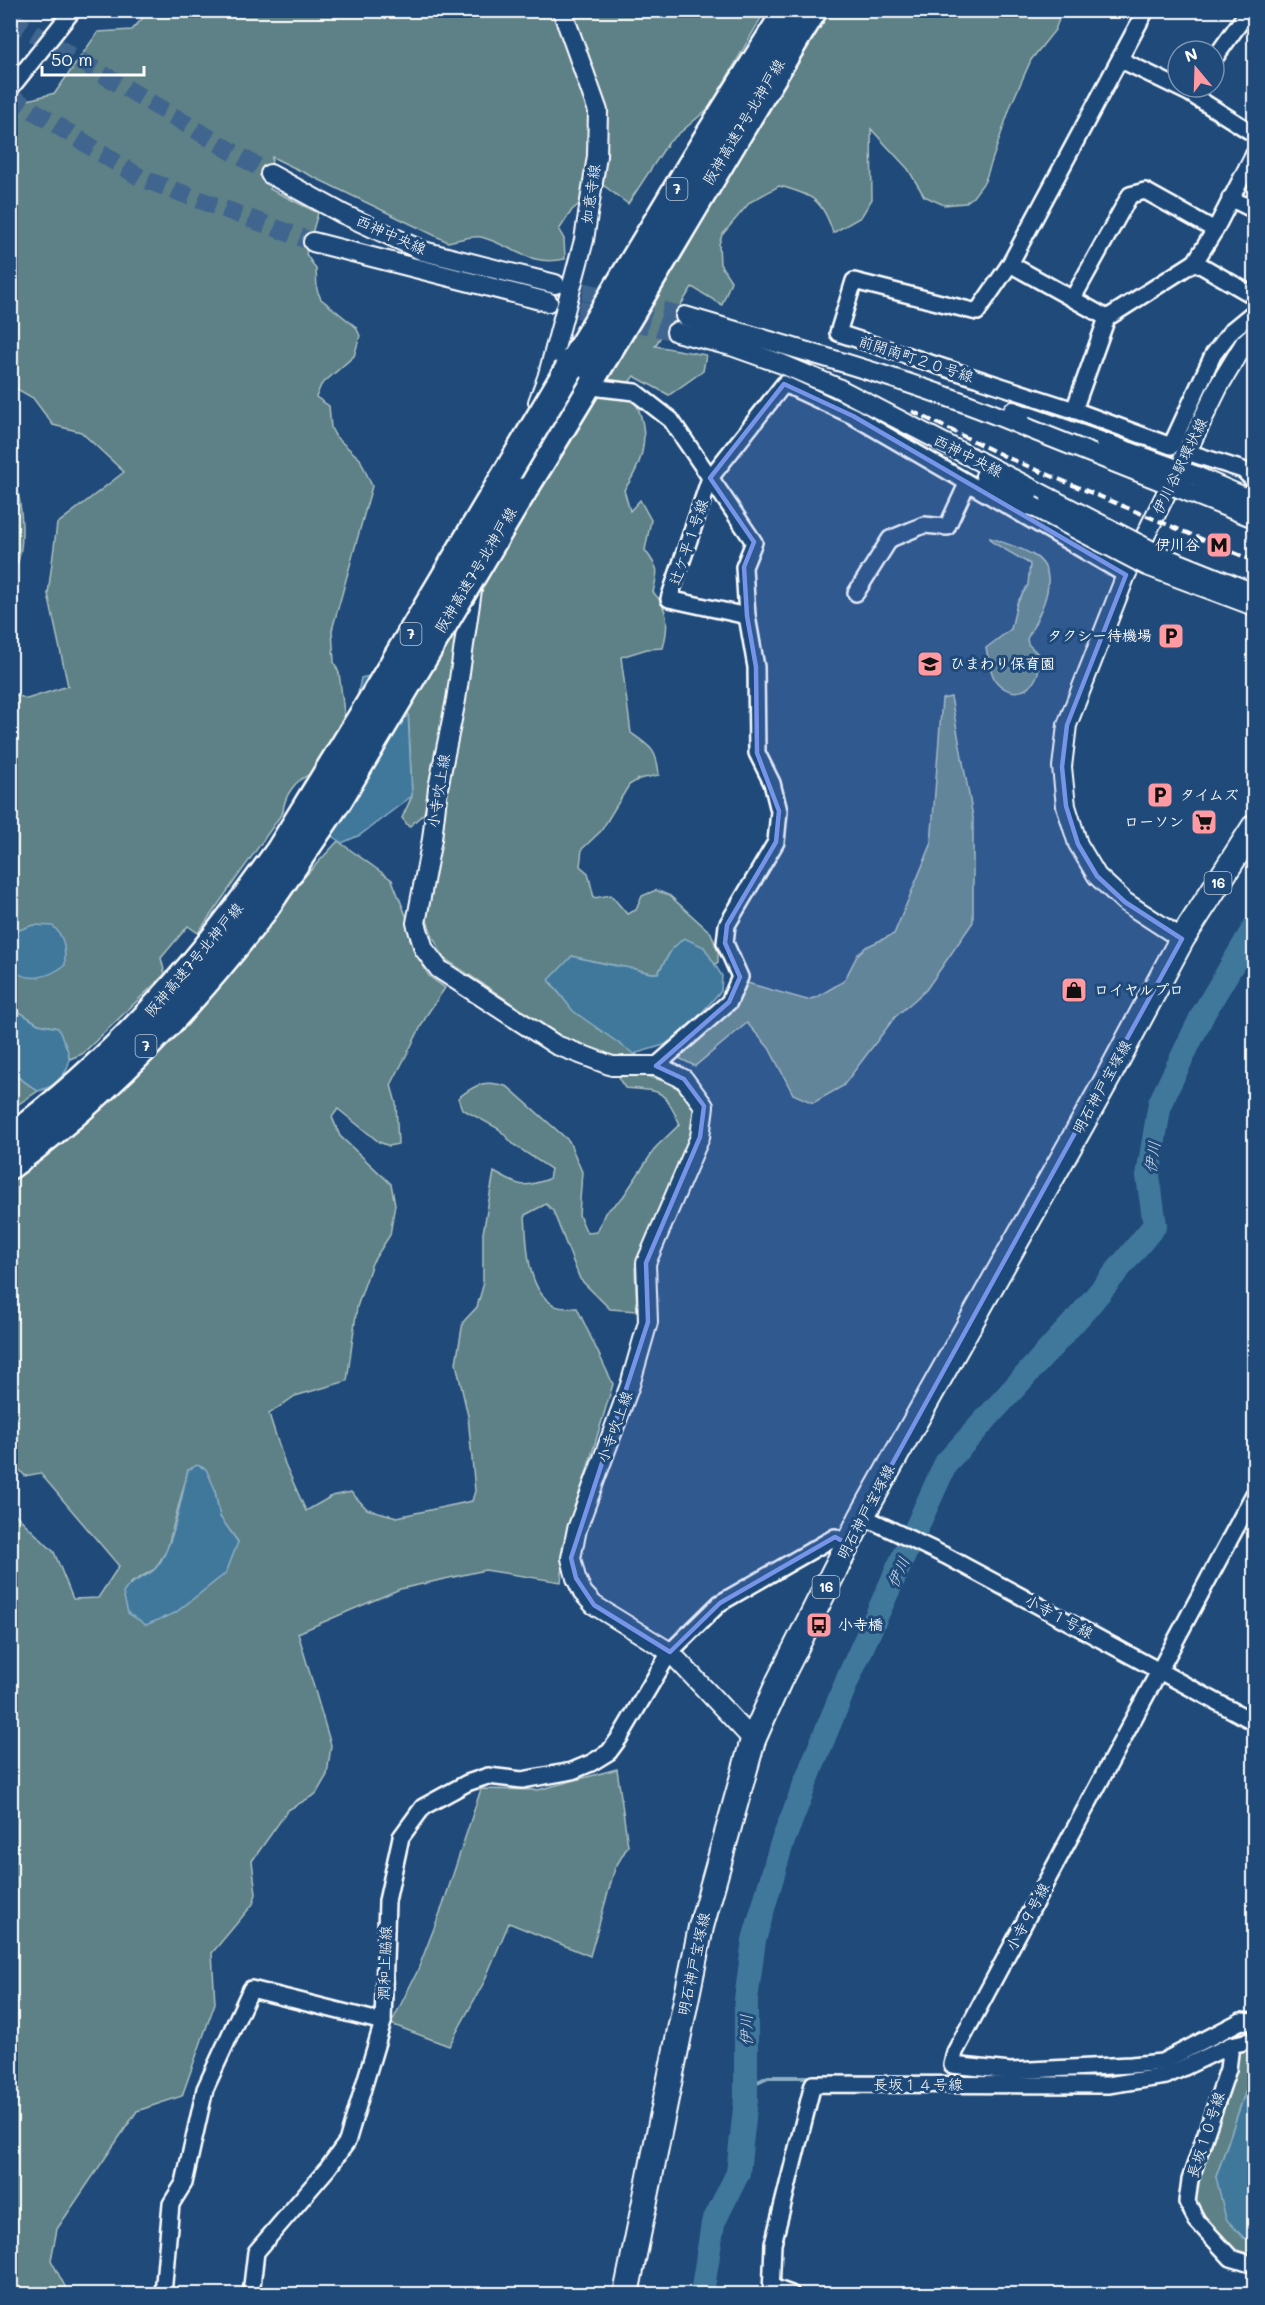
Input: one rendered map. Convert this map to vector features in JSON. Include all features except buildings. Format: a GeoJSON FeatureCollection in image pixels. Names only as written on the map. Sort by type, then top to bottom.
{"type":"FeatureCollection","features":[{"type":"Feature","properties":{"kind":"highway","name":"阪神高速7号北神戸線"},"geometry":{"type":"LineString","coordinates":[[10,1165],[50,1136],[129,1064],[184,1007],[230,953],[279,852],[359,721],[558,374],[788,10]]}},
{"type":"Feature","properties":{"kind":"highway","name":"阪神高速7号北神戸線"},"geometry":{"type":"LineString","coordinates":[[10,1139],[115,1051],[214,941],[255,903],[344,791],[813,10]]}},
{"type":"Feature","properties":{"kind":"main road","name":"明石神戸宝塚線"},"geometry":{"type":"LineString","coordinates":[[626,2295],[701,1927],[753,1740],[778,1681],[848,1544],[871,1520],[1182,939],[1254,827]]}},
{"type":"Feature","properties":{"kind":"street"},"geometry":{"type":"LineString","coordinates":[[10,89],[73,10]]}},
{"type":"Feature","properties":{"kind":"street","name":"如意寺線"},"geometry":{"type":"LineString","coordinates":[[558,374],[584,240],[597,145],[598,111],[562,10]]}},
{"type":"Feature","properties":{"kind":"street","name":"前開南町２０号線"},"geometry":{"type":"LineString","coordinates":[[1146,10],[1010,264],[976,312],[854,281],[838,333],[1074,410],[1171,446],[1213,355],[1232,330],[1254,312]]}},
{"type":"Feature","properties":{"kind":"street"},"geometry":{"type":"LineString","coordinates":[[1226,43],[1250,10]]}},
{"type":"Feature","properties":{"kind":"street"},"geometry":{"type":"LineString","coordinates":[[1121,60],[1166,79]]}},
{"type":"Feature","properties":{"kind":"street"},"geometry":{"type":"LineString","coordinates":[[1204,99],[1254,134]]}},
{"type":"Feature","properties":{"kind":"street"},"geometry":{"type":"LineString","coordinates":[[1074,410],[1107,318],[1195,262],[1215,230],[1254,154]]}},
{"type":"Feature","properties":{"kind":"street","name":"西神中央線"},"geometry":{"type":"LineString","coordinates":[[270,174],[342,214],[423,251],[555,284]]}},
{"type":"Feature","properties":{"kind":"street"},"geometry":{"type":"LineString","coordinates":[[1073,298],[1130,195],[1144,191],[1215,230]]}},
{"type":"Feature","properties":{"kind":"street"},"geometry":{"type":"LineString","coordinates":[[1230,198],[1254,210]]}},
{"type":"Feature","properties":{"kind":"street","name":"西神中央線"},"geometry":{"type":"LineString","coordinates":[[313,242],[548,302]]}},
{"type":"Feature","properties":{"kind":"street"},"geometry":{"type":"LineString","coordinates":[[1195,262],[1254,296]]}},
{"type":"Feature","properties":{"kind":"street"},"geometry":{"type":"LineString","coordinates":[[1010,264],[1107,318]]}},
{"type":"Feature","properties":{"kind":"street"},"geometry":{"type":"LineString","coordinates":[[685,316],[1001,407],[1196,476],[1254,501]]}},
{"type":"Feature","properties":{"kind":"street","name":"西神中央線"},"geometry":{"type":"LineString","coordinates":[[676,332],[730,346],[782,364],[836,387],[1164,557],[1254,593]]}},
{"type":"Feature","properties":{"kind":"street","name":"伊川谷駅環状線"},"geometry":{"type":"LineString","coordinates":[[1182,939],[1125,902],[1096,876],[1078,844],[1066,806],[1062,767],[1067,725],[1126,575],[1220,384],[1245,343],[1254,335]]}},
{"type":"Feature","properties":{"kind":"street"},"geometry":{"type":"LineString","coordinates":[[844,363],[972,404],[1024,427],[1254,518]]}},
{"type":"Feature","properties":{"kind":"street","name":"小寺吹上線"},"geometry":{"type":"LineString","coordinates":[[558,374],[513,469],[478,561],[416,923],[424,949],[439,969],[556,1045],[612,1066],[656,1066],[684,1079],[704,1106],[700,1137],[646,1263],[648,1322],[630,1385],[577,1529],[571,1558],[576,1578],[594,1605],[670,1652],[753,1740]]}},
{"type":"Feature","properties":{"kind":"street"},"geometry":{"type":"LineString","coordinates":[[710,478],[784,384],[853,416],[1126,575]]}},
{"type":"Feature","properties":{"kind":"street"},"geometry":{"type":"LineString","coordinates":[[600,388],[635,392],[671,420],[754,542],[744,567],[747,616],[756,667],[757,753],[772,783],[779,812],[776,842],[727,925],[725,943],[740,977],[729,1002],[656,1066]]}},
{"type":"Feature","properties":{"kind":"street"},"geometry":{"type":"LineString","coordinates":[[869,404],[1032,506],[1147,566],[1254,606]]}},
{"type":"Feature","properties":{"kind":"street"},"geometry":{"type":"LineString","coordinates":[[1187,452],[1243,470],[1254,481]]}},
{"type":"Feature","properties":{"kind":"street","name":"辻ケ平１号線"},"geometry":{"type":"LineString","coordinates":[[710,478],[669,599],[747,616]]}},
{"type":"Feature","properties":{"kind":"street"},"geometry":{"type":"LineString","coordinates":[[856,593],[891,539],[924,525],[947,527],[967,484]]}},
{"type":"Feature","properties":{"kind":"street","name":"小寺９号線"},"geometry":{"type":"LineString","coordinates":[[950,2076],[955,2052],[1254,1494]]}},
{"type":"Feature","properties":{"kind":"street","name":"小寺１号線"},"geometry":{"type":"LineString","coordinates":[[871,1520],[946,1556],[1254,1722]]}},
{"type":"Feature","properties":{"kind":"street","name":"潤和上脇線"},"geometry":{"type":"LineString","coordinates":[[163,2295],[171,2204],[184,2183],[205,2089],[251,1989],[383,2022],[387,1901],[401,1837],[423,1807],[467,1783],[488,1776],[522,1780],[572,1771],[609,1752],[670,1652],[720,1603],[835,1537],[848,1544]]}},
{"type":"Feature","properties":{"kind":"street"},"geometry":{"type":"LineString","coordinates":[[950,2076],[1162,2062],[1241,2021],[1254,2022]]}},
{"type":"Feature","properties":{"kind":"street"},"geometry":{"type":"LineString","coordinates":[[251,2295],[256,2252],[328,2168],[347,2142],[383,2022]]}},
{"type":"Feature","properties":{"kind":"street","name":"長坂１４号線"},"geometry":{"type":"LineString","coordinates":[[772,2291],[773,2244],[813,2084],[950,2076],[1108,2085],[1166,2076],[1231,2044],[1254,2040]]}},
{"type":"Feature","properties":{"kind":"street","name":"長坂１０号線"},"geometry":{"type":"LineString","coordinates":[[1231,2044],[1228,2069],[1190,2180],[1187,2202],[1197,2221],[1231,2258],[1254,2265]]}},
{"type":"Feature","properties":{"kind":"street"},"geometry":{"type":"LineString","coordinates":[[772,2291],[791,2295]]}},
{"type":"Feature","properties":{"kind":"highlighted area"},"geometry":{"type":"Polygon","coordinates":[[[784,384],[853,416],[1126,575],[1067,725],[1062,767],[1066,806],[1078,844],[1097,876],[1125,902],[1182,939],[848,1544],[835,1537],[720,1603],[670,1652],[594,1605],[576,1578],[571,1558],[648,1322],[646,1263],[700,1137],[704,1106],[684,1079],[656,1066],[729,1002],[740,977],[725,943],[727,925],[776,842],[779,811],[757,753],[756,667],[747,616],[744,567],[754,542],[710,478],[784,384]]]}},
{"type":"Feature","properties":{"kind":"green space"},"geometry":{"type":"Polygon","coordinates":[[[149,11],[765,11],[710,107],[668,143],[628,204],[603,185],[572,210],[559,230],[564,239],[565,259],[552,261],[530,258],[481,237],[448,242],[272,157],[270,189],[318,213],[306,254],[316,269],[317,290],[321,299],[356,327],[360,336],[354,356],[321,385],[316,397],[329,406],[331,428],[336,437],[360,459],[372,486],[332,630],[334,662],[339,673],[345,720],[312,774],[301,779],[292,788],[283,812],[198,933],[188,926],[161,958],[165,974],[82,1054],[70,1059],[57,1028],[38,1024],[21,1013],[11,1014],[11,693],[27,699],[68,686],[48,594],[57,524],[124,472],[81,432],[53,425],[33,398],[11,383],[11,111],[16,103],[55,93],[98,32],[132,30],[149,11]]]}},
{"type":"Feature","properties":{"kind":"green space"},"geometry":{"type":"Polygon","coordinates":[[[828,11],[1062,11],[1055,30],[1031,60],[1011,105],[985,181],[973,197],[965,203],[944,205],[924,196],[908,169],[871,129],[872,199],[861,217],[833,233],[825,213],[815,200],[800,192],[779,186],[750,202],[722,235],[719,244],[720,264],[731,281],[722,305],[692,287],[655,346],[706,355],[703,371],[669,395],[634,376],[626,386],[640,413],[644,438],[638,464],[624,490],[630,511],[640,500],[651,520],[645,550],[656,570],[653,592],[665,611],[667,625],[663,648],[647,649],[621,657],[631,733],[655,754],[659,775],[639,779],[629,785],[601,831],[582,849],[580,866],[588,873],[594,898],[611,895],[627,914],[636,910],[642,896],[656,890],[670,896],[711,933],[718,952],[718,962],[714,965],[704,947],[672,949],[658,973],[572,956],[549,981],[574,1011],[641,1058],[608,1057],[567,1040],[444,958],[425,915],[478,590],[625,341],[828,11]]]}},
{"type":"Feature","properties":{"kind":"green space"},"geometry":{"type":"Polygon","coordinates":[[[10,454],[19,496],[22,528],[19,557],[15,569],[11,571],[10,454]]]}},
{"type":"Feature","properties":{"kind":"green space"},"geometry":{"type":"Polygon","coordinates":[[[990,538],[1033,555],[1042,563],[1047,573],[1046,596],[1027,639],[1028,644],[1038,654],[1039,668],[1033,683],[1021,691],[1008,690],[995,680],[990,669],[986,648],[1011,629],[1017,603],[1028,585],[1030,564],[992,542],[990,538]]]}},
{"type":"Feature","properties":{"kind":"green space"},"geometry":{"type":"Polygon","coordinates":[[[459,619],[437,771],[424,813],[409,827],[402,818],[412,796],[408,709],[459,619]]]}},
{"type":"Feature","properties":{"kind":"green space"},"geometry":{"type":"Polygon","coordinates":[[[951,697],[973,817],[973,922],[926,990],[895,1017],[843,1086],[813,1103],[793,1094],[769,1048],[747,1023],[695,1066],[679,1058],[682,1049],[738,1002],[747,983],[807,1000],[817,997],[844,981],[858,954],[866,947],[894,934],[931,845],[942,699],[951,697]]]}},
{"type":"Feature","properties":{"kind":"green space"},"geometry":{"type":"Polygon","coordinates":[[[338,841],[392,880],[407,918],[413,948],[429,976],[445,988],[428,1013],[391,1085],[396,1103],[398,1144],[389,1146],[379,1142],[338,1109],[332,1117],[340,1136],[391,1184],[395,1204],[390,1235],[372,1263],[357,1307],[347,1381],[295,1396],[269,1414],[285,1464],[306,1511],[332,1496],[351,1492],[367,1509],[397,1517],[472,1501],[475,1491],[468,1416],[456,1363],[463,1322],[477,1307],[483,1286],[483,1233],[494,1172],[515,1183],[526,1185],[549,1179],[551,1169],[514,1145],[499,1129],[462,1109],[458,1098],[481,1084],[493,1083],[508,1087],[569,1141],[582,1172],[579,1215],[587,1233],[597,1232],[605,1213],[623,1197],[656,1147],[680,1124],[665,1098],[660,1094],[655,1091],[625,1088],[619,1079],[626,1072],[669,1083],[686,1095],[697,1115],[697,1134],[635,1268],[637,1311],[610,1309],[580,1279],[553,1211],[546,1204],[525,1215],[530,1265],[538,1289],[556,1306],[577,1308],[613,1384],[567,1536],[561,1582],[485,1570],[400,1589],[298,1633],[331,1745],[327,1775],[316,1794],[288,1810],[252,1861],[256,1894],[253,1904],[212,1953],[215,2003],[182,2096],[137,2111],[57,2229],[51,2260],[69,2294],[11,2294],[11,1510],[54,1552],[73,1599],[98,1598],[119,1566],[40,1473],[25,1476],[11,1460],[11,1181],[81,1128],[188,1025],[296,886],[338,841]],[[188,1470],[167,1550],[155,1569],[129,1584],[238,1542],[220,1517],[214,1487],[188,1470]]]}},
{"type":"Feature","properties":{"kind":"green space"},"geometry":{"type":"Polygon","coordinates":[[[10,1072],[38,1091],[11,1109],[10,1109],[10,1072]]]}},
{"type":"Feature","properties":{"kind":"green space"},"geometry":{"type":"Polygon","coordinates":[[[617,1769],[628,1846],[615,1868],[590,1956],[509,1923],[483,1984],[449,2046],[391,2024],[417,1972],[443,1905],[481,1789],[538,1790],[617,1769]]]}},
{"type":"Feature","properties":{"kind":"green space"},"geometry":{"type":"Polygon","coordinates":[[[1254,2044],[1254,2067],[1216,2177],[1244,2238],[1254,2241],[1254,2260],[1234,2251],[1226,2244],[1193,2198],[1233,2071],[1236,2047],[1254,2044]]]}},
{"type":"Feature","properties":{"kind":"water"},"geometry":{"type":"Polygon","coordinates":[[[406,668],[412,796],[360,835],[342,843],[330,835],[295,797],[305,780],[324,778],[351,729],[361,678],[406,668]]]}},
{"type":"Feature","properties":{"kind":"water"},"geometry":{"type":"Polygon","coordinates":[[[33,925],[53,926],[62,939],[65,965],[45,976],[24,976],[11,969],[11,936],[33,925]]]}},
{"type":"Feature","properties":{"kind":"water"},"geometry":{"type":"Polygon","coordinates":[[[684,938],[704,947],[722,976],[721,991],[688,1028],[664,1045],[634,1054],[573,1011],[549,980],[572,956],[648,973],[658,973],[672,949],[684,938]]]}},
{"type":"Feature","properties":{"kind":"water"},"geometry":{"type":"Polygon","coordinates":[[[21,1013],[38,1024],[58,1028],[68,1052],[69,1064],[66,1070],[57,1082],[46,1089],[38,1091],[11,1072],[11,1014],[21,1013]]]}},
{"type":"Feature","properties":{"kind":"water"},"geometry":{"type":"Polygon","coordinates":[[[197,1465],[206,1469],[214,1487],[220,1517],[238,1542],[226,1573],[175,1613],[146,1625],[128,1613],[123,1593],[131,1584],[152,1572],[162,1559],[172,1535],[188,1470],[197,1465]]]}},
{"type":"Feature","properties":{"kind":"water"},"geometry":{"type":"Polygon","coordinates":[[[1254,2067],[1254,2241],[1244,2238],[1226,2219],[1216,2177],[1254,2067]]]}},
{"type":"Feature","properties":{"kind":"waterway","name":"伊川"},"geometry":{"type":"LineString","coordinates":[[702,2294],[713,2223],[738,2173],[746,2099],[746,2000],[754,1940],[781,1846],[812,1766],[850,1674],[946,1463],[1084,1311],[1155,1225],[1148,1176],[1160,1103],[1203,1014],[1254,928]]}},
{"type":"Feature","properties":{"kind":"waterway"},"geometry":{"type":"LineString","coordinates":[[1232,2033],[1254,2030]]}},
{"type":"Feature","properties":{"kind":"waterway"},"geometry":{"type":"LineString","coordinates":[[1192,2055],[1209,2046]]}},
{"type":"Feature","properties":{"kind":"waterway"},"geometry":{"type":"LineString","coordinates":[[1085,2078],[1135,2074]]}},
{"type":"Feature","properties":{"kind":"waterway"},"geometry":{"type":"LineString","coordinates":[[746,2099],[753,2084],[768,2077],[814,2077]]}},
{"type":"Feature","properties":{"kind":"tunnel"},"geometry":{"type":"LineString","coordinates":[[10,19],[270,174]]}},
{"type":"Feature","properties":{"kind":"tunnel"},"geometry":{"type":"LineString","coordinates":[[10,96],[141,178],[313,242]]}},
{"type":"Feature","properties":{"kind":"tunnel"},"geometry":{"type":"LineString","coordinates":[[557,285],[685,316]]}},
{"type":"Feature","properties":{"kind":"tunnel"},"geometry":{"type":"LineString","coordinates":[[552,303],[676,332]]}},
{"type":"Feature","properties":{"kind":"railway"},"geometry":{"type":"LineString","coordinates":[[912,411],[1006,457],[1254,561]]}},
{"type":"Feature","properties":{"kind":"place","name":"伊川谷"},"geometry":{"type":"Point","coordinates":[1219,545]}},
{"type":"Feature","properties":{"kind":"place","name":"タクシー待機場"},"geometry":{"type":"Point","coordinates":[1171,636]}},
{"type":"Feature","properties":{"kind":"place","name":"ひまわり保育園"},"geometry":{"type":"Point","coordinates":[930,664]}},
{"type":"Feature","properties":{"kind":"place","name":"タイムズ"},"geometry":{"type":"Point","coordinates":[1160,795]}},
{"type":"Feature","properties":{"kind":"place","name":"ローソン"},"geometry":{"type":"Point","coordinates":[1204,822]}},
{"type":"Feature","properties":{"kind":"place","name":"ロイヤルプロ"},"geometry":{"type":"Point","coordinates":[1074,990]}},
{"type":"Feature","properties":{"kind":"place","name":"小寺橋"},"geometry":{"type":"Point","coordinates":[819,1625]}}]}
